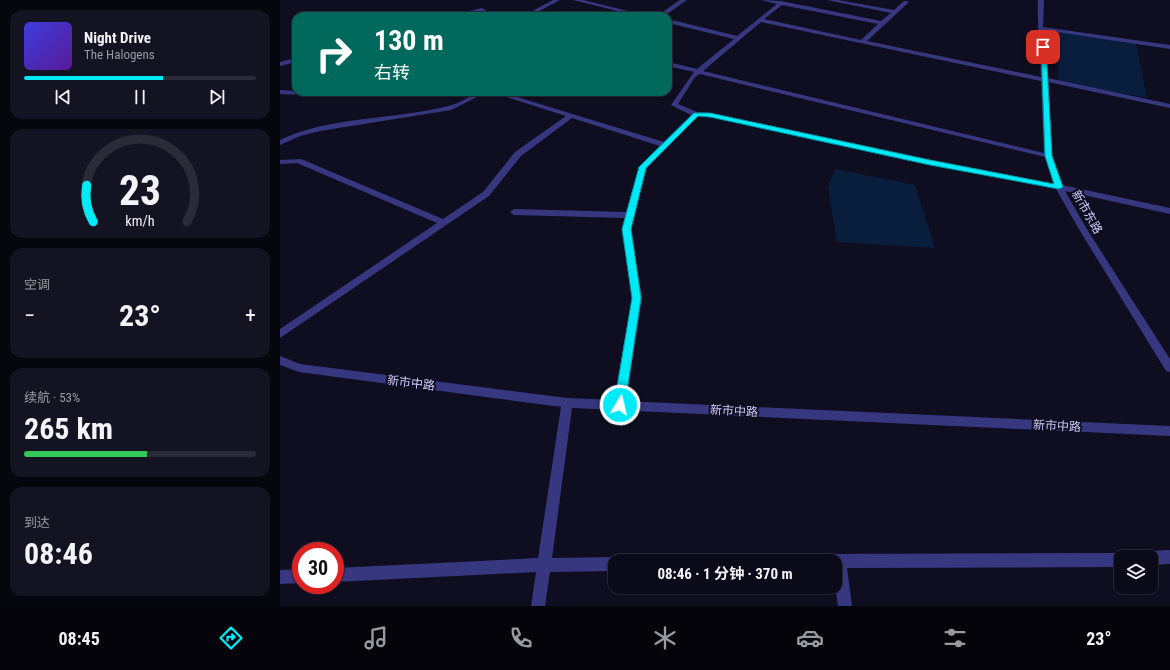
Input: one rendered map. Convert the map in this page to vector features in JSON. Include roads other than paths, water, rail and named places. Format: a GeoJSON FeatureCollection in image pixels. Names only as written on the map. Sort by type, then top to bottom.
{"type":"FeatureCollection","features":[{"type":"Feature","properties":{"kind":"street"},"geometry":{"type":"LineString","coordinates":[[534,12],[557,0]]}},
{"type":"Feature","properties":{"kind":"street"},"geometry":{"type":"LineString","coordinates":[[576,0],[628,12]]}},
{"type":"Feature","properties":{"kind":"street"},"geometry":{"type":"LineString","coordinates":[[666,12],[684,0]]}},
{"type":"Feature","properties":{"kind":"street"},"geometry":{"type":"LineString","coordinates":[[764,0],[782,2],[881,23]]}},
{"type":"Feature","properties":{"kind":"street"},"geometry":{"type":"LineString","coordinates":[[830,0],[894,12]]}},
{"type":"Feature","properties":{"kind":"street","name":"新市东路"},"geometry":{"type":"LineString","coordinates":[[1041,0],[1040,28],[1043,47],[1048,156],[1059,187],[1084,231],[1170,368]]}},
{"type":"Feature","properties":{"kind":"street"},"geometry":{"type":"LineString","coordinates":[[782,2],[693,76],[674,105],[696,114],[710,115],[1170,211]]}},
{"type":"Feature","properties":{"kind":"street"},"geometry":{"type":"LineString","coordinates":[[862,42],[881,23],[906,2]]}},
{"type":"Feature","properties":{"kind":"street"},"geometry":{"type":"LineString","coordinates":[[472,12],[482,10],[485,12]]}},
{"type":"Feature","properties":{"kind":"street"},"geometry":{"type":"LineString","coordinates":[[759,20],[1170,106]]}},
{"type":"Feature","properties":{"kind":"street"},"geometry":{"type":"LineString","coordinates":[[672,22],[738,38]]}},
{"type":"Feature","properties":{"kind":"street"},"geometry":{"type":"LineString","coordinates":[[1040,28],[1170,47]]}},
{"type":"Feature","properties":{"kind":"street"},"geometry":{"type":"LineString","coordinates":[[280,64],[292,61]]}},
{"type":"Feature","properties":{"kind":"street"},"geometry":{"type":"LineString","coordinates":[[672,65],[1048,156]]}},
{"type":"Feature","properties":{"kind":"street"},"geometry":{"type":"LineString","coordinates":[[280,92],[292,92]]}},
{"type":"Feature","properties":{"kind":"street"},"geometry":{"type":"LineString","coordinates":[[280,143],[298,134],[320,129],[451,108],[476,96]]}},
{"type":"Feature","properties":{"kind":"street"},"geometry":{"type":"LineString","coordinates":[[507,96],[665,145]]}},
{"type":"Feature","properties":{"kind":"street"},"geometry":{"type":"LineString","coordinates":[[620,405],[637,298],[626,229],[643,167],[696,114]]}},
{"type":"Feature","properties":{"kind":"street"},"geometry":{"type":"LineString","coordinates":[[280,334],[486,194],[518,154],[571,116]]}},
{"type":"Feature","properties":{"kind":"street"},"geometry":{"type":"LineString","coordinates":[[280,162],[298,161],[445,223]]}},
{"type":"Feature","properties":{"kind":"street"},"geometry":{"type":"LineString","coordinates":[[514,212],[630,215]]}},
{"type":"Feature","properties":{"kind":"street","name":"新市中路"},"geometry":{"type":"LineString","coordinates":[[280,360],[299,368],[567,403],[1170,431]]}},
{"type":"Feature","properties":{"kind":"street"},"geometry":{"type":"LineString","coordinates":[[538,606],[567,403]]}},
{"type":"Feature","properties":{"kind":"street"},"geometry":{"type":"LineString","coordinates":[[1158,558],[1170,557]]}},
{"type":"Feature","properties":{"kind":"street"},"geometry":{"type":"LineString","coordinates":[[842,561],[1114,560]]}},
{"type":"Feature","properties":{"kind":"street"},"geometry":{"type":"LineString","coordinates":[[344,574],[544,565],[608,564]]}},
{"type":"Feature","properties":{"kind":"street"},"geometry":{"type":"LineString","coordinates":[[280,577],[292,576]]}},
{"type":"Feature","properties":{"kind":"street"},"geometry":{"type":"LineString","coordinates":[[842,584],[845,606]]}},
{"type":"Feature","properties":{"kind":"water"},"geometry":{"type":"Polygon","coordinates":[[[1057,32],[1136,43],[1147,98],[1058,82],[1057,32]]]}},
{"type":"Feature","properties":{"kind":"water"},"geometry":{"type":"Polygon","coordinates":[[[835,169],[915,185],[935,248],[837,242],[828,187],[835,169]]]}}]}
